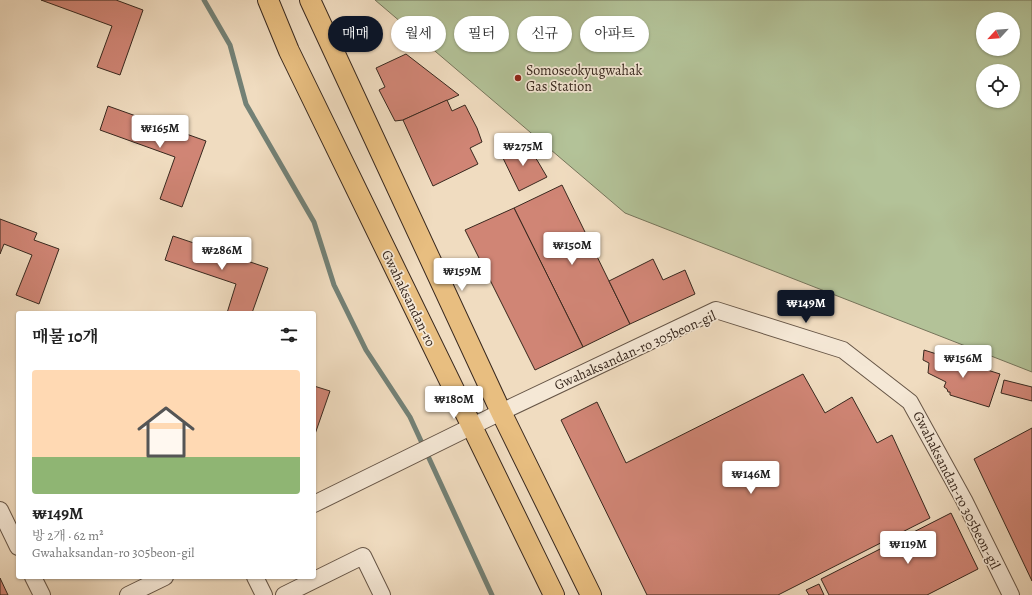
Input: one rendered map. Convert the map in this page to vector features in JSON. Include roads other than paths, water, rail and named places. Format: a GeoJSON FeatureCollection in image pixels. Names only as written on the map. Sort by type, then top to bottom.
{"type":"FeatureCollection","features":[{"type":"Feature","properties":{"kind":"main road","name":"Gwahaksandan-ro"},"geometry":{"type":"LineString","coordinates":[[268,0],[289,51],[486,420],[591,595]]}},
{"type":"Feature","properties":{"kind":"main road","name":"Gwahaksandan-ro"},"geometry":{"type":"LineString","coordinates":[[310,0],[486,420],[554,595]]}},
{"type":"Feature","properties":{"kind":"street","name":"Gwahaksandan-ro 305beon-gil"},"geometry":{"type":"LineString","coordinates":[[316,503],[716,310],[844,350],[910,402],[964,500],[1010,595]]}},
{"type":"Feature","properties":{"kind":"street"},"geometry":{"type":"LineString","coordinates":[[0,510],[16,543]]}},
{"type":"Feature","properties":{"kind":"street"},"geometry":{"type":"LineString","coordinates":[[284,595],[363,556],[382,595]]}},
{"type":"Feature","properties":{"kind":"street"},"geometry":{"type":"LineString","coordinates":[[34,579],[42,595]]}},
{"type":"Feature","properties":{"kind":"street"},"geometry":{"type":"LineString","coordinates":[[128,595],[161,579]]}},
{"type":"Feature","properties":{"kind":"street"},"geometry":{"type":"LineString","coordinates":[[256,579],[264,595]]}},
{"type":"Feature","properties":{"kind":"waterway"},"geometry":{"type":"LineString","coordinates":[[204,0],[230,45],[246,104],[314,222],[334,285],[366,350],[410,417],[492,595]]}},
{"type":"Feature","properties":{"kind":"place","name":"Somoseokyugwahak Gas Station"},"geometry":{"type":"Point","coordinates":[518,78]}}]}
